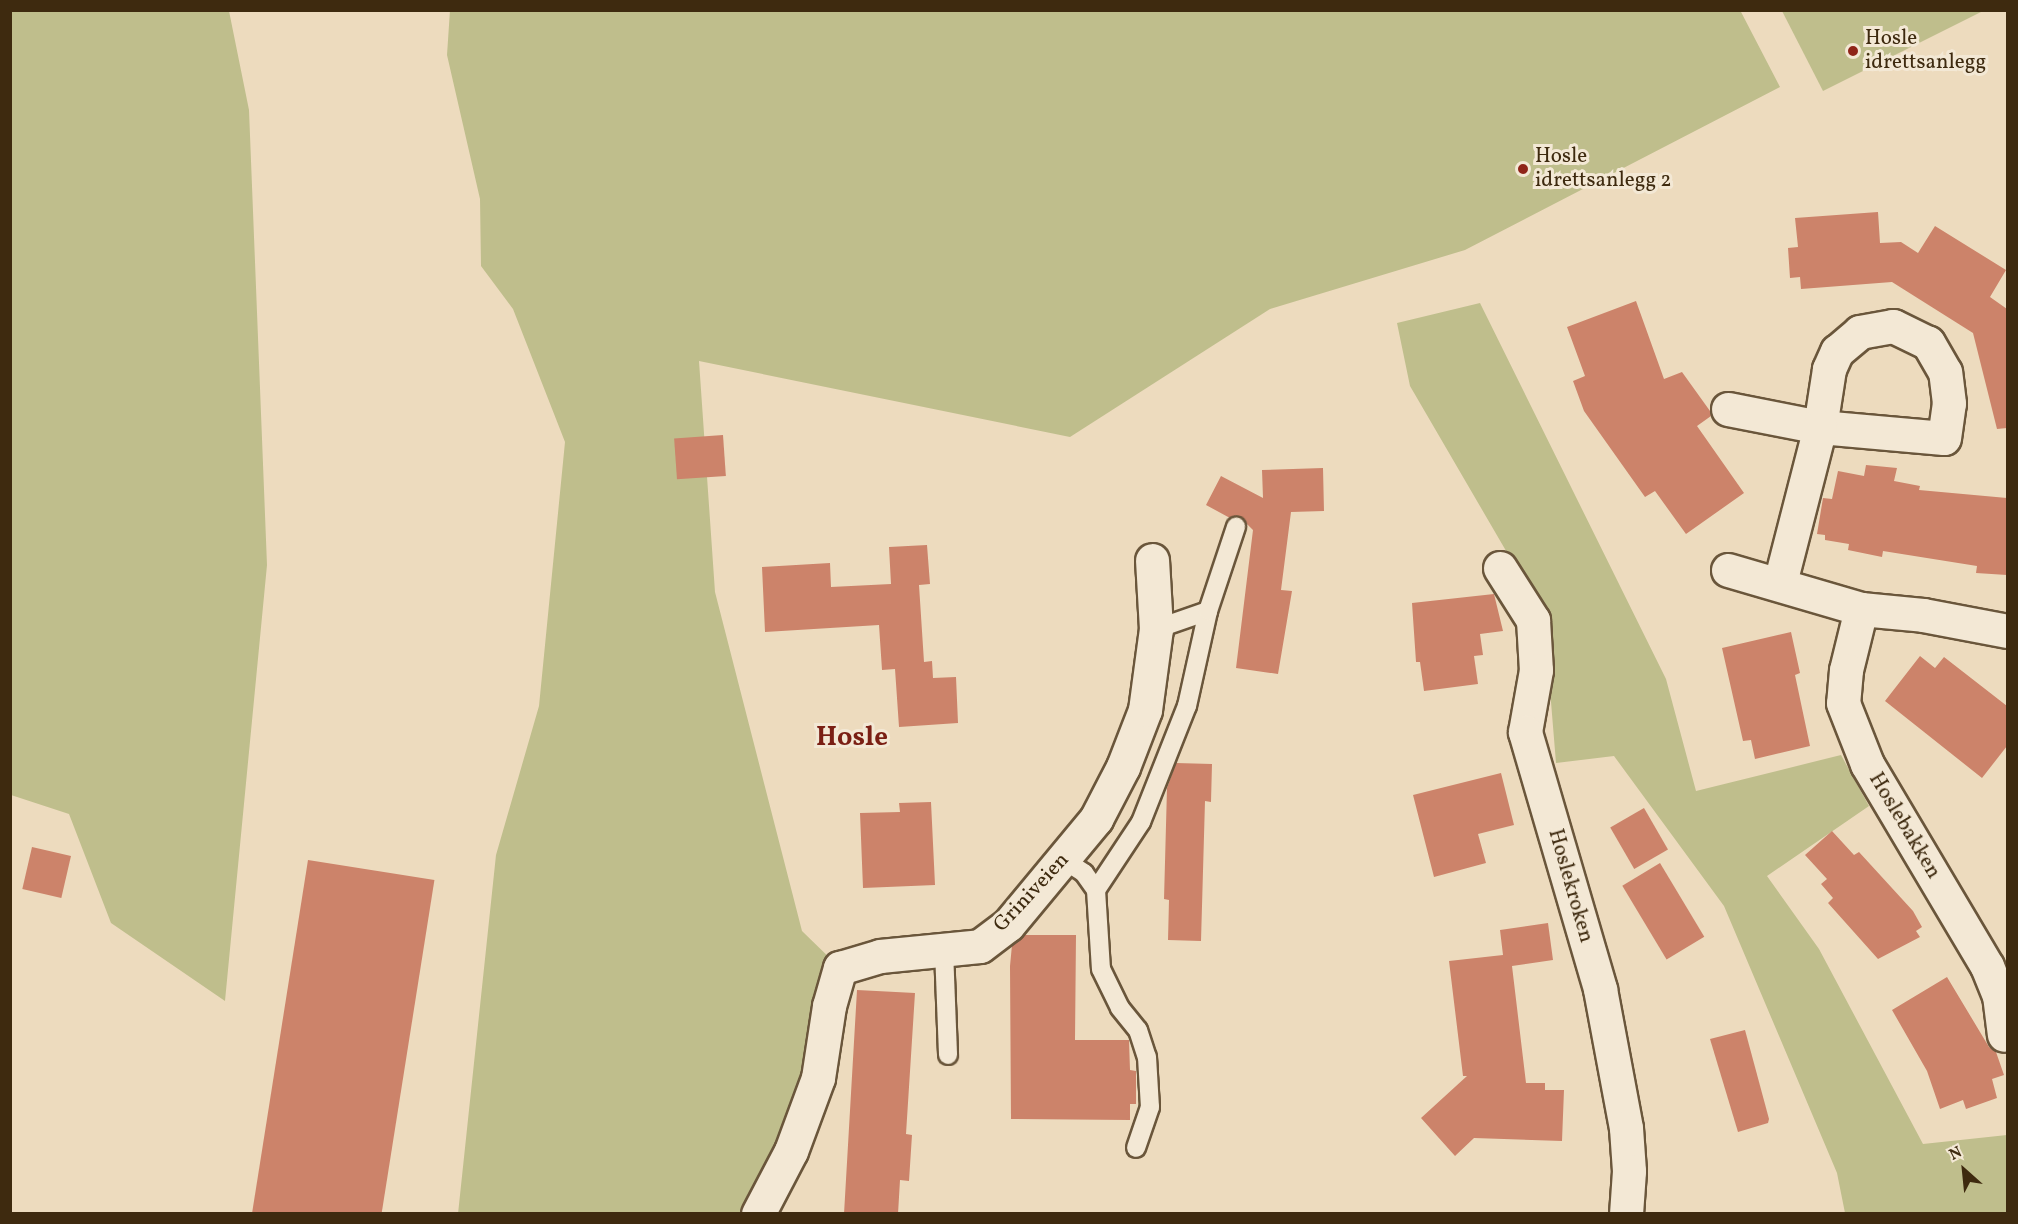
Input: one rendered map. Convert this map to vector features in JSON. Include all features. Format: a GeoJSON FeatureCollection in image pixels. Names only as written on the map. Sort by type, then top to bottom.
{"type":"FeatureCollection","features":[{"type":"Feature","properties":{"kind":"street"},"geometry":{"type":"LineString","coordinates":[[1728,409],[1820,427],[1780,583]]}},
{"type":"Feature","properties":{"kind":"street","name":"Griniveien"},"geometry":{"type":"LineString","coordinates":[[759,1214],[791,1151],[818,1078],[828,1006],[840,968],[880,956],[980,946],[1008,925],[1096,819],[1123,767],[1145,710],[1156,629],[1152,560]]}},
{"type":"Feature","properties":{"kind":"street","name":"Hoslekroken"},"geometry":{"type":"LineString","coordinates":[[1500,568],[1533,620],[1536,670],[1525,732],[1600,989],[1626,1128],[1629,1171],[1626,1214]]}},
{"type":"Feature","properties":{"kind":"street"},"geometry":{"type":"LineString","coordinates":[[1728,570],[1780,583],[1861,609],[1923,615],[2007,631]]}},
{"type":"Feature","properties":{"kind":"street","name":"Hoslebakken"},"geometry":{"type":"LineString","coordinates":[[1861,609],[1846,670],[1843,703],[1867,764],[1988,966],[1999,995],[2004,1035]]}},
{"type":"Feature","properties":{"kind":"lane"},"geometry":{"type":"LineString","coordinates":[[1096,890],[1141,822],[1187,706],[1208,611],[1236,527]]}},
{"type":"Feature","properties":{"kind":"lane"},"geometry":{"type":"LineString","coordinates":[[1156,629],[1208,611]]}},
{"type":"Feature","properties":{"kind":"lane"},"geometry":{"type":"LineString","coordinates":[[1064,860],[1083,873],[1096,890],[1101,969],[1120,1008],[1138,1030],[1147,1058],[1150,1107],[1136,1148]]}},
{"type":"Feature","properties":{"kind":"lane"},"geometry":{"type":"LineString","coordinates":[[944,950],[948,1055]]}},
{"type":"Feature","properties":{"kind":"shaded area"},"geometry":{"type":"Polygon","coordinates":[[[11,10],[229,11],[249,110],[267,565],[225,1001],[111,923],[69,814],[11,795],[11,10]]]}},
{"type":"Feature","properties":{"kind":"shaded area"},"geometry":{"type":"Polygon","coordinates":[[[450,10],[1740,10],[1780,87],[1465,250],[1270,309],[1070,437],[699,361],[715,592],[802,931],[840,968],[758,1213],[458,1214],[496,855],[539,706],[565,442],[513,309],[481,266],[480,199],[447,55],[450,10]]]}},
{"type":"Feature","properties":{"kind":"shaded area","name":"Hosle idrettsanlegg"},"geometry":{"type":"Polygon","coordinates":[[[1782,11],[1983,11],[1823,91],[1782,11]]]}},
{"type":"Feature","properties":{"kind":"shaded area"},"geometry":{"type":"Polygon","coordinates":[[[1480,303],[1666,679],[1696,791],[1841,755],[1869,806],[1767,876],[1819,949],[1923,1144],[2007,1135],[2007,1213],[1845,1213],[1837,1173],[1724,906],[1614,756],[1556,763],[1546,641],[1516,568],[1410,386],[1397,323],[1480,303]]]}},
{"type":"Feature","properties":{"kind":"building"},"geometry":{"type":"Polygon","coordinates":[[[1878,212],[1880,243],[1901,242],[1918,253],[1935,226],[2006,270],[1990,297],[2007,309],[2007,428],[1997,429],[1973,333],[1892,282],[1801,289],[1800,277],[1790,278],[1788,248],[1798,247],[1795,218],[1878,212]]]}},
{"type":"Feature","properties":{"kind":"building"},"geometry":{"type":"Polygon","coordinates":[[[1636,301],[1664,379],[1682,372],[1710,411],[1711,416],[1697,426],[1744,493],[1686,534],[1655,491],[1645,497],[1584,411],[1573,381],[1585,376],[1567,327],[1636,301]]]}},
{"type":"Feature","properties":{"kind":"building"},"geometry":{"type":"Polygon","coordinates":[[[723,435],[726,476],[677,479],[674,438],[723,435]]]}},
{"type":"Feature","properties":{"kind":"building"},"geometry":{"type":"Polygon","coordinates":[[[1866,465],[1897,468],[1894,481],[1920,486],[1919,490],[2007,498],[2007,575],[1976,573],[1977,566],[1883,551],[1882,557],[1848,550],[1849,544],[1825,540],[1825,535],[1817,534],[1823,498],[1832,499],[1838,471],[1864,476],[1866,465]]]}},
{"type":"Feature","properties":{"kind":"building"},"geometry":{"type":"Polygon","coordinates":[[[1323,468],[1324,511],[1291,512],[1281,590],[1292,591],[1278,674],[1236,668],[1253,530],[1240,517],[1230,518],[1206,505],[1221,476],[1263,498],[1262,470],[1323,468]]]}},
{"type":"Feature","properties":{"kind":"building"},"geometry":{"type":"Polygon","coordinates":[[[927,545],[930,584],[919,585],[924,662],[932,661],[933,678],[956,677],[958,723],[899,727],[895,669],[882,670],[879,625],[765,632],[762,567],[830,563],[831,587],[891,584],[889,547],[927,545]]]}},
{"type":"Feature","properties":{"kind":"building"},"geometry":{"type":"Polygon","coordinates":[[[1494,594],[1503,631],[1480,634],[1483,655],[1474,656],[1478,684],[1424,691],[1420,662],[1416,662],[1412,603],[1494,594]]]}},
{"type":"Feature","properties":{"kind":"building"},"geometry":{"type":"Polygon","coordinates":[[[1791,632],[1800,673],[1795,675],[1810,746],[1755,759],[1751,740],[1743,741],[1722,648],[1791,632]]]}},
{"type":"Feature","properties":{"kind":"building"},"geometry":{"type":"Polygon","coordinates":[[[1920,656],[1935,668],[1944,657],[2007,706],[2007,746],[1982,778],[1885,701],[1920,656]]]}},
{"type":"Feature","properties":{"kind":"building"},"geometry":{"type":"Polygon","coordinates":[[[1176,763],[1212,764],[1211,802],[1205,801],[1201,941],[1168,940],[1169,900],[1164,899],[1167,788],[1176,763]]]}},
{"type":"Feature","properties":{"kind":"building"},"geometry":{"type":"Polygon","coordinates":[[[1501,773],[1514,825],[1478,834],[1486,863],[1434,877],[1413,795],[1501,773]]]}},
{"type":"Feature","properties":{"kind":"building"},"geometry":{"type":"Polygon","coordinates":[[[931,802],[935,885],[863,888],[860,813],[900,812],[899,803],[931,802]]]}},
{"type":"Feature","properties":{"kind":"building"},"geometry":{"type":"Polygon","coordinates":[[[1644,808],[1668,850],[1634,869],[1610,827],[1644,808]]]}},
{"type":"Feature","properties":{"kind":"building"},"geometry":{"type":"Polygon","coordinates":[[[1832,831],[1854,855],[1859,852],[1913,911],[1922,927],[1916,931],[1920,937],[1878,959],[1828,903],[1833,898],[1821,884],[1827,879],[1805,855],[1832,831]]]}},
{"type":"Feature","properties":{"kind":"building"},"geometry":{"type":"Polygon","coordinates":[[[32,847],[71,856],[61,898],[22,889],[32,847]]]}},
{"type":"Feature","properties":{"kind":"building"},"geometry":{"type":"Polygon","coordinates":[[[308,860],[434,880],[382,1214],[252,1214],[308,860]]]}},
{"type":"Feature","properties":{"kind":"building"},"geometry":{"type":"Polygon","coordinates":[[[1660,863],[1704,937],[1667,959],[1622,886],[1660,863]]]}},
{"type":"Feature","properties":{"kind":"building"},"geometry":{"type":"Polygon","coordinates":[[[1548,923],[1553,960],[1512,966],[1526,1083],[1545,1083],[1545,1090],[1564,1090],[1562,1141],[1474,1138],[1455,1156],[1421,1118],[1467,1076],[1463,1076],[1449,961],[1503,955],[1500,930],[1548,923]]]}},
{"type":"Feature","properties":{"kind":"building"},"geometry":{"type":"Polygon","coordinates":[[[1024,935],[1076,935],[1075,1040],[1129,1040],[1130,1070],[1136,1071],[1136,1104],[1130,1104],[1130,1120],[1011,1119],[1010,966],[1012,945],[1024,935]]]}},
{"type":"Feature","properties":{"kind":"building"},"geometry":{"type":"Polygon","coordinates":[[[1947,977],[1989,1047],[1996,1052],[2004,1075],[1992,1079],[1997,1098],[1966,1109],[1963,1100],[1940,1109],[1927,1071],[1892,1010],[1947,977]]]}},
{"type":"Feature","properties":{"kind":"building"},"geometry":{"type":"Polygon","coordinates":[[[857,990],[915,993],[906,1134],[912,1135],[909,1181],[900,1180],[898,1214],[844,1214],[857,990]]]}},
{"type":"Feature","properties":{"kind":"building"},"geometry":{"type":"Polygon","coordinates":[[[1745,1030],[1769,1119],[1768,1123],[1738,1132],[1710,1039],[1745,1030]]]}},
{"type":"Feature","properties":{"kind":"place","name":"Hosle idrettsanlegg"},"geometry":{"type":"Point","coordinates":[1853,51]}},
{"type":"Feature","properties":{"kind":"place","name":"Hosle idrettsanlegg 2"},"geometry":{"type":"Point","coordinates":[1523,169]}},
{"type":"Feature","properties":{"kind":"district","name":"Hosle"},"geometry":{"type":"Point","coordinates":[852,739]}}]}
